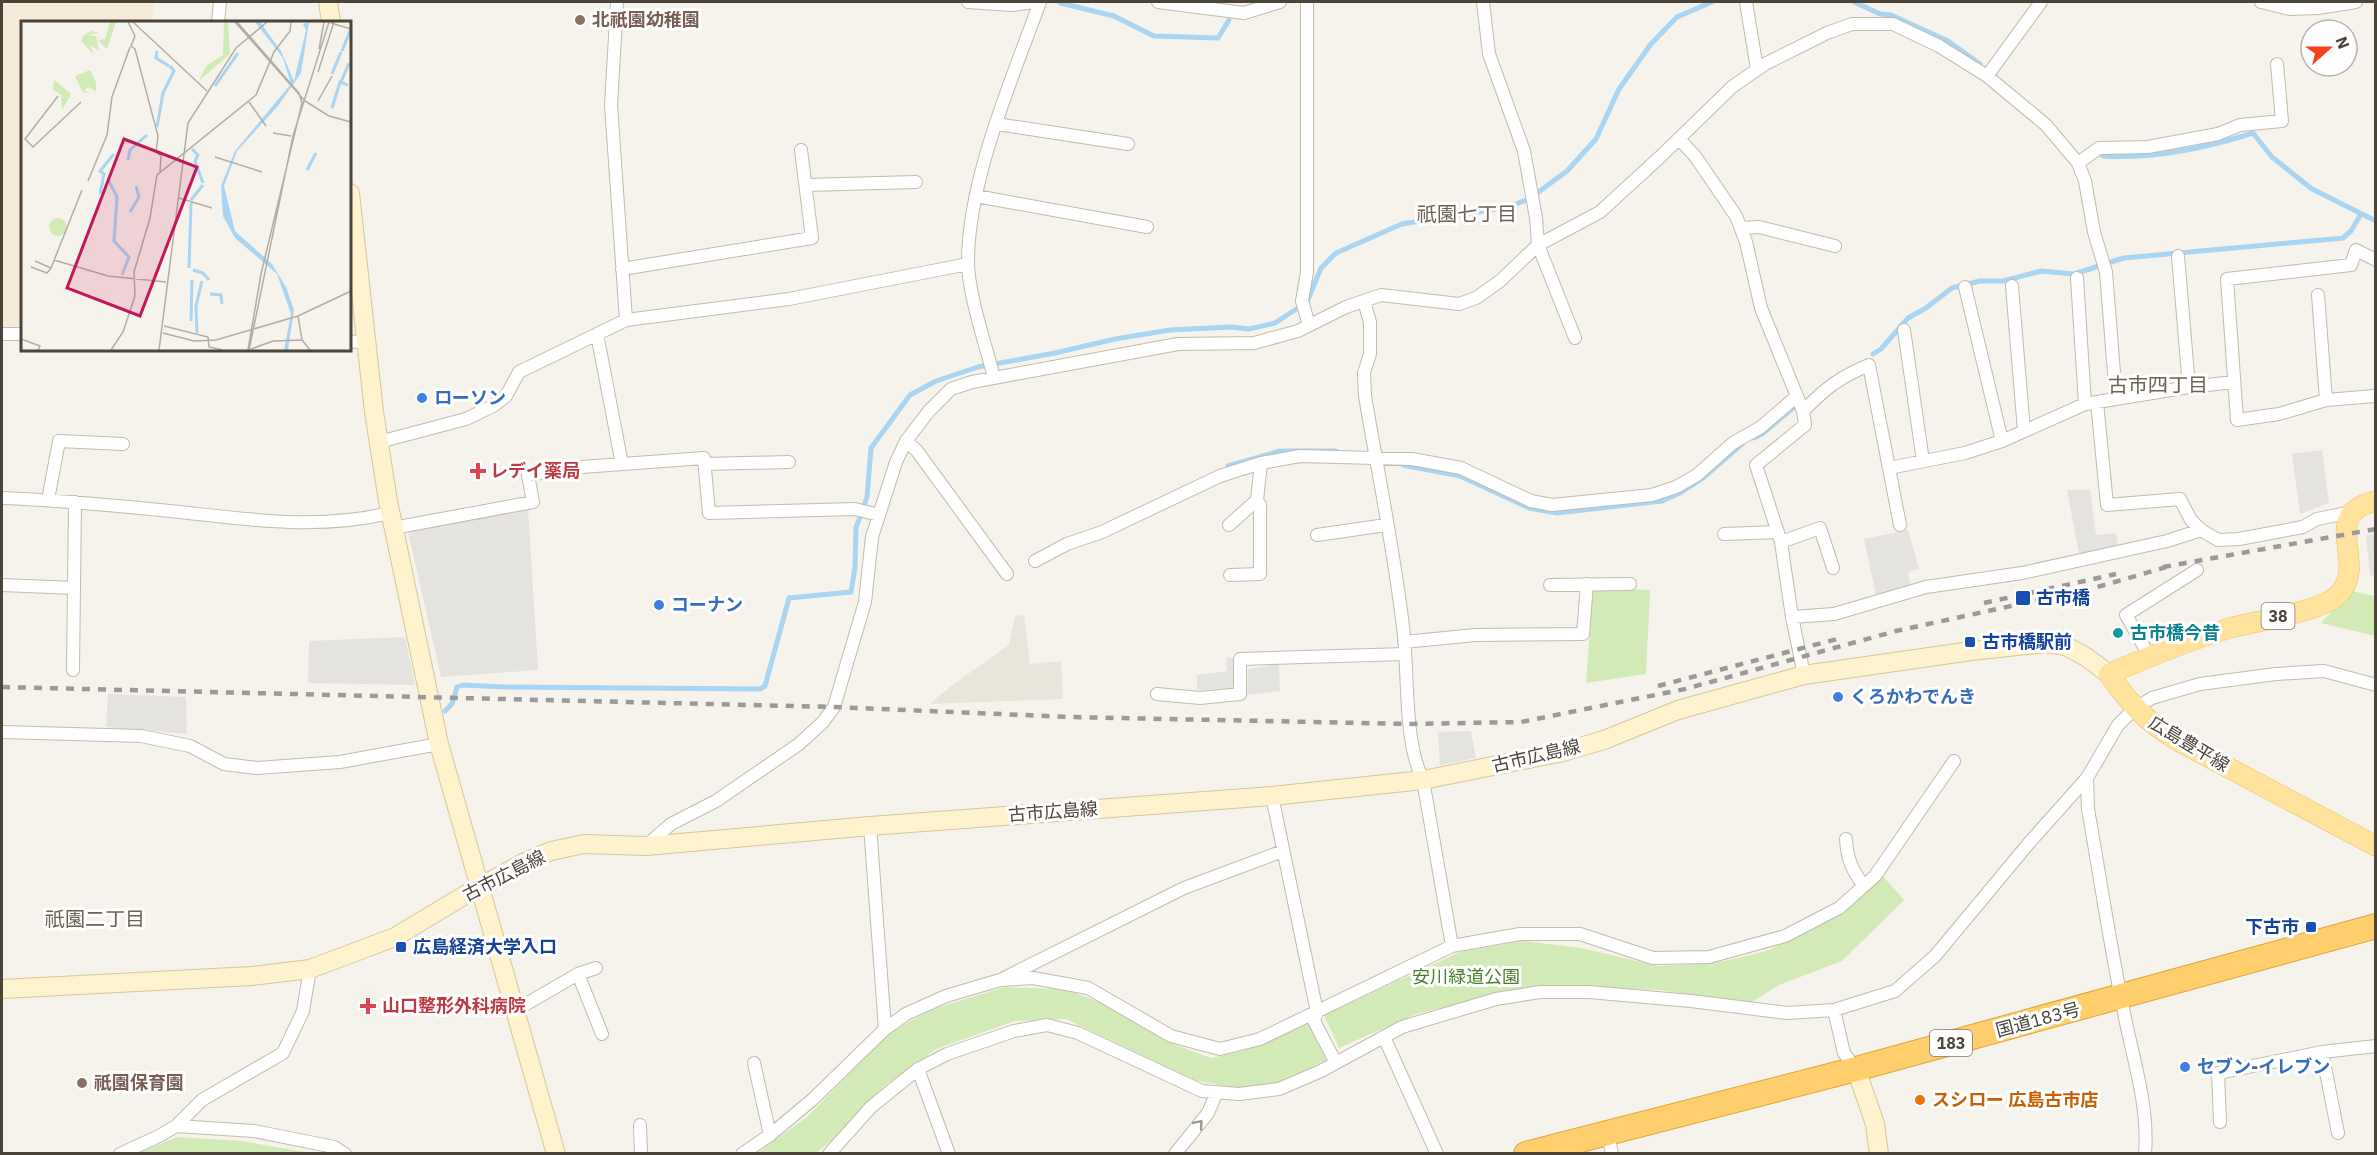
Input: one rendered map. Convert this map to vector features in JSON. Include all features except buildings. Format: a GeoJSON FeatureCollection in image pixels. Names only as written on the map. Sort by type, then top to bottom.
{"type":"FeatureCollection","features":[{"type":"Feature","properties":{"kind":"highway","name":"国道183号"},"geometry":{"type":"LineString","coordinates":[[1526,1154],[1610,1144],[1856,1069],[2374,926]]}},
{"type":"Feature","properties":{"kind":"main road"},"geometry":{"type":"LineString","coordinates":[[328,2],[331,21]]}},
{"type":"Feature","properties":{"kind":"main road"},"geometry":{"type":"LineString","coordinates":[[351,212],[358,341],[379,441],[392,521],[439,744],[556,1154]]}},
{"type":"Feature","properties":{"kind":"main road"},"geometry":{"type":"LineString","coordinates":[[2352,512],[2364,504],[2376,501]]}},
{"type":"Feature","properties":{"kind":"main road","name":"38"},"geometry":{"type":"LineString","coordinates":[[2109,674],[2228,629],[2324,605],[2339,595],[2349,579],[2350,564],[2345,524],[2352,512]]}},
{"type":"Feature","properties":{"kind":"main road","name":"古市広島線"},"geometry":{"type":"LineString","coordinates":[[2,989],[252,976],[310,969],[395,937],[481,886],[551,851],[584,844],[646,846],[870,826],[1272,796],[1423,780],[1563,752],[1604,740],[1678,710],[1804,675],[1971,651],[2046,643],[2066,646],[2109,674]]}},
{"type":"Feature","properties":{"kind":"main road","name":"広島豊平線"},"geometry":{"type":"LineString","coordinates":[[2109,674],[2134,709],[2154,726],[2376,846]]}},
{"type":"Feature","properties":{"kind":"main road"},"geometry":{"type":"LineString","coordinates":[[1856,1069],[1875,1124],[1879,1154]]}},
{"type":"Feature","properties":{"kind":"street"},"geometry":{"type":"LineString","coordinates":[[218,21],[220,2]]}},
{"type":"Feature","properties":{"kind":"street"},"geometry":{"type":"LineString","coordinates":[[618,2],[611,105],[626,320]]}},
{"type":"Feature","properties":{"kind":"street"},"geometry":{"type":"LineString","coordinates":[[968,2],[1012,5],[1034,2]]}},
{"type":"Feature","properties":{"kind":"street"},"geometry":{"type":"LineString","coordinates":[[994,378],[968,264],[970,219],[997,124],[1040,2]]}},
{"type":"Feature","properties":{"kind":"street"},"geometry":{"type":"LineString","coordinates":[[1158,2],[1244,13],[1280,2]]}},
{"type":"Feature","properties":{"kind":"street"},"geometry":{"type":"LineString","coordinates":[[1307,2],[1306,272],[1302,301],[1309,325]]}},
{"type":"Feature","properties":{"kind":"street"},"geometry":{"type":"LineString","coordinates":[[1483,2],[1489,54],[1524,151],[1536,218],[1538,245],[1575,338]]}},
{"type":"Feature","properties":{"kind":"street"},"geometry":{"type":"LineString","coordinates":[[1746,2],[1757,69]]}},
{"type":"Feature","properties":{"kind":"street"},"geometry":{"type":"LineString","coordinates":[[1987,76],[2041,2]]}},
{"type":"Feature","properties":{"kind":"street"},"geometry":{"type":"LineString","coordinates":[[2261,2],[2290,9],[2318,8],[2356,2]]}},
{"type":"Feature","properties":{"kind":"street"},"geometry":{"type":"LineString","coordinates":[[646,846],[671,824],[716,801],[800,744],[823,722],[834,707],[865,602],[872,537],[896,462],[906,441],[929,411],[951,389],[972,382],[1178,344],[1254,343],[1309,325],[1346,307],[1380,295],[1459,304],[1476,298],[1500,281],[1538,245],[1600,212],[1732,87],[1757,69],[1827,33],[1852,24],[1893,24],[1940,46],[1987,76],[2046,125],[2078,163],[2085,181],[2094,232],[2106,272],[2116,398]]}},
{"type":"Feature","properties":{"kind":"street"},"geometry":{"type":"LineString","coordinates":[[2078,163],[2099,148],[2148,147],[2218,134],[2240,124],[2282,121],[2277,64]]}},
{"type":"Feature","properties":{"kind":"street"},"geometry":{"type":"LineString","coordinates":[[997,124],[1128,144]]}},
{"type":"Feature","properties":{"kind":"street"},"geometry":{"type":"LineString","coordinates":[[1679,139],[1695,156],[1736,216],[1761,308],[1803,411],[1805,424],[1756,465],[1780,537],[1792,617],[1804,675]]}},
{"type":"Feature","properties":{"kind":"street"},"geometry":{"type":"LineString","coordinates":[[622,269],[812,238],[801,150]]}},
{"type":"Feature","properties":{"kind":"street"},"geometry":{"type":"LineString","coordinates":[[806,185],[915,182]]}},
{"type":"Feature","properties":{"kind":"street"},"geometry":{"type":"LineString","coordinates":[[976,195],[1147,227]]}},
{"type":"Feature","properties":{"kind":"street"},"geometry":{"type":"LineString","coordinates":[[1741,228],[1759,228],[1835,246]]}},
{"type":"Feature","properties":{"kind":"street"},"geometry":{"type":"LineString","coordinates":[[2375,396],[2326,400],[2279,414],[2236,420],[2227,279],[2351,265],[2356,250],[2376,260]]}},
{"type":"Feature","properties":{"kind":"street"},"geometry":{"type":"LineString","coordinates":[[2178,256],[2189,387]]}},
{"type":"Feature","properties":{"kind":"street"},"geometry":{"type":"LineString","coordinates":[[379,441],[466,419],[493,406],[506,396],[519,372],[626,320],[789,299],[968,264]]}},
{"type":"Feature","properties":{"kind":"street"},"geometry":{"type":"LineString","coordinates":[[2077,278],[2091,403],[2107,505],[2180,499],[2191,520],[2201,530],[2218,540],[2239,539],[2303,527],[2317,519],[2352,512]]}},
{"type":"Feature","properties":{"kind":"street"},"geometry":{"type":"LineString","coordinates":[[2012,286],[2024,431]]}},
{"type":"Feature","properties":{"kind":"street"},"geometry":{"type":"LineString","coordinates":[[1965,287],[2002,441]]}},
{"type":"Feature","properties":{"kind":"street"},"geometry":{"type":"LineString","coordinates":[[2318,295],[2326,400]]}},
{"type":"Feature","properties":{"kind":"street"},"geometry":{"type":"LineString","coordinates":[[1364,301],[1370,322],[1370,354],[1364,374],[1365,396],[1405,648],[1410,724],[1416,767],[1423,780],[1452,946]]}},
{"type":"Feature","properties":{"kind":"street"},"geometry":{"type":"LineString","coordinates":[[1904,330],[1923,461]]}},
{"type":"Feature","properties":{"kind":"street"},"geometry":{"type":"LineString","coordinates":[[2,334],[21,334]]}},
{"type":"Feature","properties":{"kind":"street"},"geometry":{"type":"LineString","coordinates":[[597,334],[621,464]]}},
{"type":"Feature","properties":{"kind":"street"},"geometry":{"type":"LineString","coordinates":[[1803,411],[1829,385],[1844,375],[1869,365],[1900,525]]}},
{"type":"Feature","properties":{"kind":"street"},"geometry":{"type":"LineString","coordinates":[[1889,468],[1965,453],[2002,441],[2091,403],[2234,382]]}},
{"type":"Feature","properties":{"kind":"street"},"geometry":{"type":"LineString","coordinates":[[1035,561],[1067,544],[1102,532],[1220,476],[1261,463],[1300,456],[1412,459],[1461,468],[1531,501],[1552,505],[1652,495],[1676,487],[1697,475],[1733,443],[1761,427],[1797,396]]}},
{"type":"Feature","properties":{"kind":"street"},"geometry":{"type":"LineString","coordinates":[[48,500],[59,441],[123,444]]}},
{"type":"Feature","properties":{"kind":"street"},"geometry":{"type":"LineString","coordinates":[[906,441],[917,451],[1007,574]]}},
{"type":"Feature","properties":{"kind":"street"},"geometry":{"type":"LineString","coordinates":[[2,498],[75,502],[285,523],[392,521],[533,502],[528,475],[582,467],[704,458],[709,513],[855,509],[879,515]]}},
{"type":"Feature","properties":{"kind":"street"},"geometry":{"type":"LineString","coordinates":[[704,464],[789,462]]}},
{"type":"Feature","properties":{"kind":"street"},"geometry":{"type":"LineString","coordinates":[[1230,575],[1260,574],[1260,505],[1257,500],[1261,463]]}},
{"type":"Feature","properties":{"kind":"street"},"geometry":{"type":"LineString","coordinates":[[1229,525],[1257,500]]}},
{"type":"Feature","properties":{"kind":"street"},"geometry":{"type":"LineString","coordinates":[[73,670],[75,502]]}},
{"type":"Feature","properties":{"kind":"street"},"geometry":{"type":"LineString","coordinates":[[1317,535],[1386,525]]}},
{"type":"Feature","properties":{"kind":"street"},"geometry":{"type":"LineString","coordinates":[[1724,534],[1780,537],[1820,528],[1833,568]]}},
{"type":"Feature","properties":{"kind":"street"},"geometry":{"type":"LineString","coordinates":[[1792,617],[1834,614],[1926,587],[2022,573],[2167,541],[2201,530]]}},
{"type":"Feature","properties":{"kind":"street"},"geometry":{"type":"LineString","coordinates":[[2150,657],[2126,615],[2197,570]]}},
{"type":"Feature","properties":{"kind":"street"},"geometry":{"type":"LineString","coordinates":[[1157,694],[1200,698],[1240,694],[1240,659],[1405,648],[1475,635],[1583,633],[1587,584]]}},
{"type":"Feature","properties":{"kind":"street"},"geometry":{"type":"LineString","coordinates":[[1550,585],[1630,584]]}},
{"type":"Feature","properties":{"kind":"street"},"geometry":{"type":"LineString","coordinates":[[2,585],[74,588]]}},
{"type":"Feature","properties":{"kind":"street"},"geometry":{"type":"LineString","coordinates":[[829,1154],[871,1107],[918,1069],[947,1054],[1014,1031],[1047,1025],[1077,1033],[1202,1091],[1239,1094],[1279,1089],[1402,1028],[1496,999],[1539,992],[1589,992],[1691,1001],[1787,1013],[1834,1010],[1895,992],[1935,956],[2029,843],[2087,778],[2118,725],[2134,709],[2152,698],[2200,684],[2276,674],[2324,671],[2376,685]]}},
{"type":"Feature","properties":{"kind":"street"},"geometry":{"type":"LineString","coordinates":[[2,732],[141,736],[190,746],[224,764],[257,768],[340,762],[439,744]]}},
{"type":"Feature","properties":{"kind":"street"},"geometry":{"type":"LineString","coordinates":[[1000,980],[1033,978],[1088,988],[1171,1036],[1220,1049],[1260,1039],[1452,946],[1520,934],[1580,934],[1653,958],[1709,957],[1785,936],[1839,908],[1875,876],[1954,761]]}},
{"type":"Feature","properties":{"kind":"street"},"geometry":{"type":"LineString","coordinates":[[2087,778],[2088,809],[2147,1131],[2145,1154]]}},
{"type":"Feature","properties":{"kind":"street"},"geometry":{"type":"LineString","coordinates":[[1272,796],[1317,1012],[1314,1021],[1335,1063]]}},
{"type":"Feature","properties":{"kind":"street"},"geometry":{"type":"LineString","coordinates":[[870,826],[885,1029]]}},
{"type":"Feature","properties":{"kind":"street"},"geometry":{"type":"LineString","coordinates":[[1846,839],[1846,857],[1864,886]]}},
{"type":"Feature","properties":{"kind":"street"},"geometry":{"type":"LineString","coordinates":[[742,1154],[770,1135],[812,1100],[885,1029],[906,1014],[936,1000],[1000,980],[1184,888],[1283,851]]}},
{"type":"Feature","properties":{"kind":"street"},"geometry":{"type":"LineString","coordinates":[[516,1010],[578,974],[596,968]]}},
{"type":"Feature","properties":{"kind":"street"},"geometry":{"type":"LineString","coordinates":[[120,1154],[176,1126],[202,1100],[283,1053],[303,1011],[310,969]]}},
{"type":"Feature","properties":{"kind":"street"},"geometry":{"type":"LineString","coordinates":[[578,974],[602,1034]]}},
{"type":"Feature","properties":{"kind":"street"},"geometry":{"type":"LineString","coordinates":[[1834,1010],[1844,1053],[1856,1069]]}},
{"type":"Feature","properties":{"kind":"street"},"geometry":{"type":"LineString","coordinates":[[1384,1037],[1437,1154]]}},
{"type":"Feature","properties":{"kind":"street"},"geometry":{"type":"LineString","coordinates":[[2220,1122],[2218,1073],[2322,1052],[2376,1046]]}},
{"type":"Feature","properties":{"kind":"street"},"geometry":{"type":"LineString","coordinates":[[2322,1052],[2338,1133]]}},
{"type":"Feature","properties":{"kind":"street"},"geometry":{"type":"LineString","coordinates":[[754,1063],[770,1135]]}},
{"type":"Feature","properties":{"kind":"street"},"geometry":{"type":"LineString","coordinates":[[918,1069],[949,1154]]}},
{"type":"Feature","properties":{"kind":"street"},"geometry":{"type":"LineString","coordinates":[[1175,1154],[1208,1113],[1217,1092]]}},
{"type":"Feature","properties":{"kind":"street"},"geometry":{"type":"LineString","coordinates":[[640,1125],[641,1154]]}},
{"type":"Feature","properties":{"kind":"street"},"geometry":{"type":"LineString","coordinates":[[176,1126],[255,1131],[334,1147],[345,1154]]}},
{"type":"Feature","properties":{"kind":"shaded area"},"geometry":{"type":"Polygon","coordinates":[[[2,2],[154,2],[152,21],[21,21],[21,327],[2,327],[2,2]]]}},
{"type":"Feature","properties":{"kind":"shaded area"},"geometry":{"type":"Polygon","coordinates":[[[2322,450],[2329,503],[2300,514],[2292,454],[2322,450]]]}},
{"type":"Feature","properties":{"kind":"shaded area"},"geometry":{"type":"Polygon","coordinates":[[[2067,490],[2090,490],[2096,535],[2116,533],[2119,552],[2080,559],[2067,490]]]}},
{"type":"Feature","properties":{"kind":"shaded area"},"geometry":{"type":"Polygon","coordinates":[[[528,510],[538,670],[441,677],[408,532],[528,510]]]}},
{"type":"Feature","properties":{"kind":"shaded area"},"geometry":{"type":"Polygon","coordinates":[[[1908,530],[1919,569],[1908,572],[1911,587],[1876,595],[1864,539],[1908,530]]]}},
{"type":"Feature","properties":{"kind":"shaded area"},"geometry":{"type":"Polygon","coordinates":[[[2375,534],[2375,575],[2370,576],[2366,535],[2375,534]]]}},
{"type":"Feature","properties":{"kind":"shaded area"},"geometry":{"type":"Polygon","coordinates":[[[1024,615],[1030,664],[1061,661],[1063,699],[930,704],[951,686],[1009,645],[1015,616],[1024,615]]]}},
{"type":"Feature","properties":{"kind":"shaded area"},"geometry":{"type":"Polygon","coordinates":[[[405,637],[415,685],[308,683],[309,641],[405,637]]]}},
{"type":"Feature","properties":{"kind":"shaded area"},"geometry":{"type":"Polygon","coordinates":[[[1226,657],[1234,658],[1236,681],[1231,688],[1197,690],[1197,675],[1227,671],[1226,657]]]}},
{"type":"Feature","properties":{"kind":"shaded area"},"geometry":{"type":"Polygon","coordinates":[[[1279,664],[1280,691],[1247,695],[1248,669],[1279,664]]]}},
{"type":"Feature","properties":{"kind":"shaded area"},"geometry":{"type":"Polygon","coordinates":[[[108,694],[186,697],[187,734],[106,727],[108,694]]]}},
{"type":"Feature","properties":{"kind":"shaded area"},"geometry":{"type":"Polygon","coordinates":[[[1471,731],[1476,758],[1440,765],[1438,732],[1471,731]]]}},
{"type":"Feature","properties":{"kind":"green space"},"geometry":{"type":"Polygon","coordinates":[[[1593,588],[1650,590],[1646,674],[1586,683],[1593,588]]]}},
{"type":"Feature","properties":{"kind":"green space"},"geometry":{"type":"Polygon","coordinates":[[[2350,591],[2375,596],[2375,636],[2321,623],[2350,591]]]}},
{"type":"Feature","properties":{"kind":"green space","name":"安川緑道公園"},"geometry":{"type":"Polygon","coordinates":[[[1881,874],[1904,900],[1842,961],[1779,985],[1750,1003],[1660,990],[1539,985],[1416,1014],[1339,1048],[1324,1015],[1460,952],[1524,941],[1581,948],[1658,966],[1715,963],[1767,951],[1841,914],[1881,874]]]}},
{"type":"Feature","properties":{"kind":"green space"},"geometry":{"type":"Polygon","coordinates":[[[1004,987],[1064,989],[1105,1004],[1170,1043],[1211,1058],[1243,1051],[1308,1023],[1326,1060],[1275,1085],[1236,1088],[1197,1081],[1066,1019],[1015,1021],[936,1049],[883,1087],[831,1141],[816,1153],[756,1154],[807,1117],[888,1034],[930,1010],[1004,987]]]}},
{"type":"Feature","properties":{"kind":"green space"},"geometry":{"type":"Polygon","coordinates":[[[177,1137],[241,1141],[311,1153],[138,1153],[177,1137]]]}},
{"type":"Feature","properties":{"kind":"waterway"},"geometry":{"type":"LineString","coordinates":[[445,711],[452,704],[457,687],[463,685],[760,689],[765,686],[789,598],[851,592],[855,567],[856,528],[867,497],[871,448],[910,395],[936,381],[978,367],[1115,339],[1170,330],[1230,327],[1249,329],[1275,323],[1307,302],[1321,268],[1336,253],[1402,224],[1508,207],[1529,199],[1567,171],[1596,139],[1619,89],[1651,44],[1677,17],[1712,2]]}},
{"type":"Feature","properties":{"kind":"waterway"},"geometry":{"type":"LineString","coordinates":[[1854,2],[1880,14],[1891,15],[1948,41],[1980,64]]}},
{"type":"Feature","properties":{"kind":"waterway"},"geometry":{"type":"LineString","coordinates":[[1060,3],[1114,16],[1154,36],[1218,38],[1229,20]]}},
{"type":"Feature","properties":{"kind":"waterway"},"geometry":{"type":"LineString","coordinates":[[2103,156],[2160,154],[2217,143],[2253,133],[2272,157],[2312,189],[2376,221]]}},
{"type":"Feature","properties":{"kind":"waterway"},"geometry":{"type":"LineString","coordinates":[[2111,262],[2124,258],[2343,238],[2351,231],[2361,214]]}},
{"type":"Feature","properties":{"kind":"waterway"},"geometry":{"type":"LineString","coordinates":[[1873,354],[1881,349],[1908,318],[1926,308],[1952,288],[1980,281],[2003,281],[2041,271],[2074,274],[2099,266]]}},
{"type":"Feature","properties":{"kind":"waterway"},"geometry":{"type":"LineString","coordinates":[[1754,438],[1793,408]]}},
{"type":"Feature","properties":{"kind":"waterway"},"geometry":{"type":"LineString","coordinates":[[1403,465],[1460,476],[1529,508],[1557,513],[1662,501],[1680,493],[1703,478],[1743,443]]}},
{"type":"Feature","properties":{"kind":"waterway"},"geometry":{"type":"LineString","coordinates":[[1228,466],[1280,451],[1336,451]]}},
{"type":"Feature","properties":{"kind":"railway"},"geometry":{"type":"LineString","coordinates":[[2163,567],[2376,529]]}},
{"type":"Feature","properties":{"kind":"railway"},"geometry":{"type":"LineString","coordinates":[[2,687],[834,707],[1070,717],[1410,724],[1521,722],[1685,689],[1896,631],[2094,588],[2170,566]]}},
{"type":"Feature","properties":{"kind":"railway"},"geometry":{"type":"LineString","coordinates":[[1984,603],[2116,574]]}},
{"type":"Feature","properties":{"kind":"railway"},"geometry":{"type":"LineString","coordinates":[[1658,686],[1841,638]]}},
{"type":"Feature","properties":{"kind":"place","name":"北祇園幼稚園"},"geometry":{"type":"Point","coordinates":[580,20]}},
{"type":"Feature","properties":{"kind":"place","name":"ローソン"},"geometry":{"type":"Point","coordinates":[422,398]}},
{"type":"Feature","properties":{"kind":"place","name":"レデイ薬局"},"geometry":{"type":"Point","coordinates":[478,471]}},
{"type":"Feature","properties":{"kind":"place","name":"古市橋"},"geometry":{"type":"Point","coordinates":[2023,598]}},
{"type":"Feature","properties":{"kind":"place","name":"コーナン"},"geometry":{"type":"Point","coordinates":[659,605]}},
{"type":"Feature","properties":{"kind":"place","name":"古市橋今昔"},"geometry":{"type":"Point","coordinates":[2118,633]}},
{"type":"Feature","properties":{"kind":"place","name":"古市橋駅前"},"geometry":{"type":"Point","coordinates":[1970,642]}},
{"type":"Feature","properties":{"kind":"place","name":"くろかわでんき"},"geometry":{"type":"Point","coordinates":[1838,697]}},
{"type":"Feature","properties":{"kind":"place","name":"下古市"},"geometry":{"type":"Point","coordinates":[2311,927]}},
{"type":"Feature","properties":{"kind":"place","name":"広島経済大学入口"},"geometry":{"type":"Point","coordinates":[401,947]}},
{"type":"Feature","properties":{"kind":"place","name":"山口整形外科病院"},"geometry":{"type":"Point","coordinates":[368,1006]}},
{"type":"Feature","properties":{"kind":"place","name":"セブン-イレブン"},"geometry":{"type":"Point","coordinates":[2185,1067]}},
{"type":"Feature","properties":{"kind":"place","name":"祇園保育園"},"geometry":{"type":"Point","coordinates":[82,1083]}},
{"type":"Feature","properties":{"kind":"place","name":"スシロー 広島古市店"},"geometry":{"type":"Point","coordinates":[1920,1100]}},
{"type":"Feature","properties":{"kind":"district","name":"祇園七丁目"},"geometry":{"type":"Point","coordinates":[1467,214]}},
{"type":"Feature","properties":{"kind":"district","name":"古市四丁目"},"geometry":{"type":"Point","coordinates":[2158,385]}},
{"type":"Feature","properties":{"kind":"district","name":"祇園二丁目"},"geometry":{"type":"Point","coordinates":[95,919]}}]}
